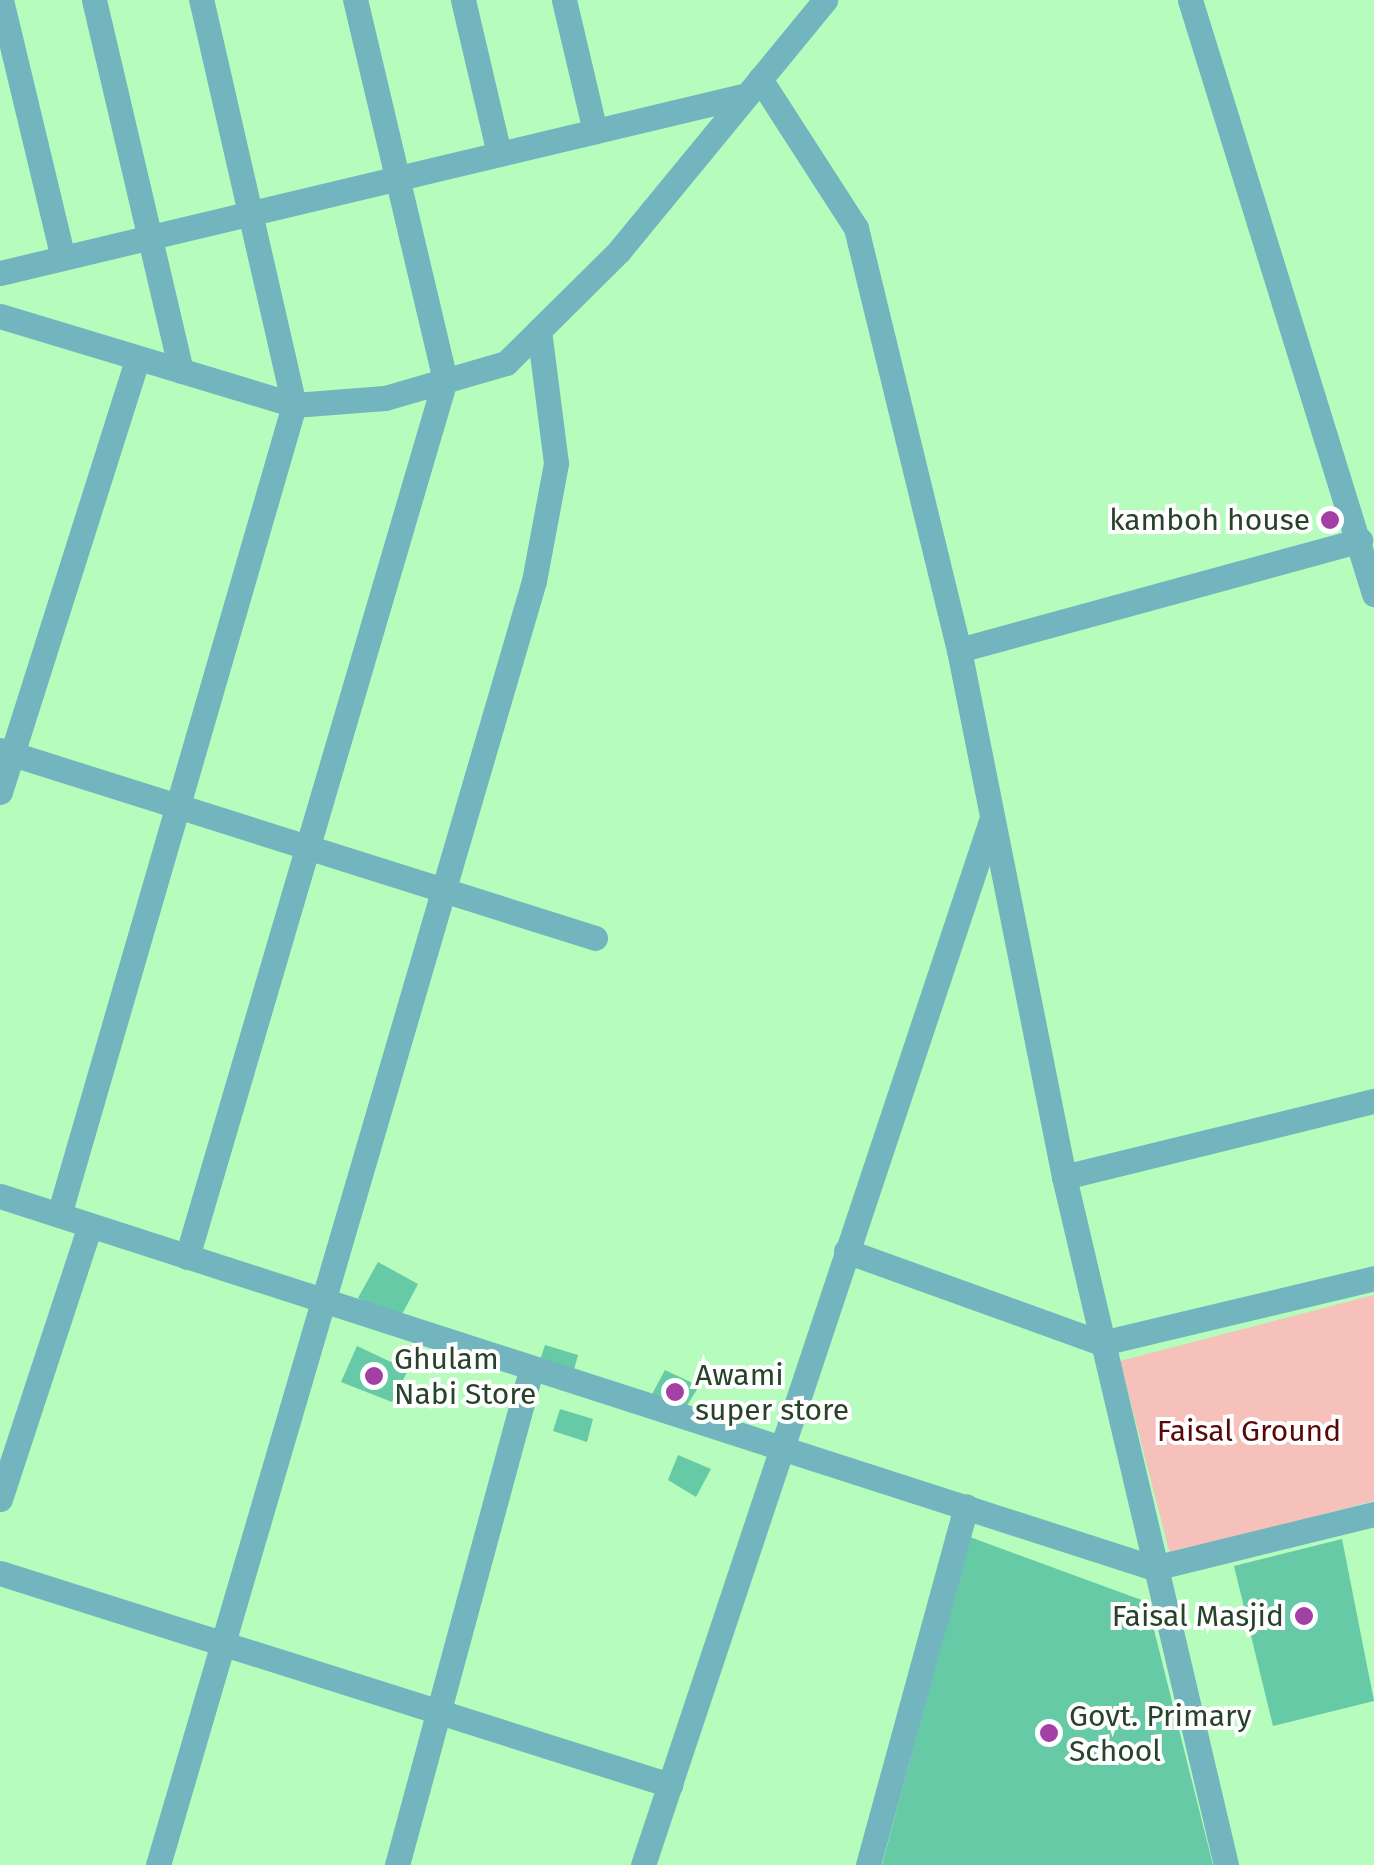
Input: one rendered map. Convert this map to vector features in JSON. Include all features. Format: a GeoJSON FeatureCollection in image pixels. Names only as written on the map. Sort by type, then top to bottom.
{"type":"FeatureCollection","features":[{"type":"Feature","properties":{"kind":"street"},"geometry":{"type":"LineString","coordinates":[[1,0],[63,258]]}},
{"type":"Feature","properties":{"kind":"street"},"geometry":{"type":"LineString","coordinates":[[94,0],[181,371]]}},
{"type":"Feature","properties":{"kind":"street"},"geometry":{"type":"LineString","coordinates":[[59,1215],[294,405],[201,0]]}},
{"type":"Feature","properties":{"kind":"street"},"geometry":{"type":"LineString","coordinates":[[187,1257],[445,380],[356,0]]}},
{"type":"Feature","properties":{"kind":"street"},"geometry":{"type":"LineString","coordinates":[[463,0],[500,154]]}},
{"type":"Feature","properties":{"kind":"street"},"geometry":{"type":"LineString","coordinates":[[564,0],[595,131]]}},
{"type":"Feature","properties":{"kind":"street"},"geometry":{"type":"LineString","coordinates":[[0,316],[294,405],[385,398],[506,363],[619,251],[825,0]]}},
{"type":"Feature","properties":{"kind":"street"},"geometry":{"type":"LineString","coordinates":[[1190,0],[1374,594]]}},
{"type":"Feature","properties":{"kind":"street"},"geometry":{"type":"LineString","coordinates":[[0,272],[595,131],[754,87]]}},
{"type":"Feature","properties":{"kind":"street"},"geometry":{"type":"LineString","coordinates":[[754,87],[856,228],[959,650],[1064,1178],[1226,1865]]}},
{"type":"Feature","properties":{"kind":"street"},"geometry":{"type":"LineString","coordinates":[[158,1865],[534,581],[556,463],[539,330]]}},
{"type":"Feature","properties":{"kind":"street"},"geometry":{"type":"LineString","coordinates":[[0,792],[6,752],[138,358]]}},
{"type":"Feature","properties":{"kind":"street"},"geometry":{"type":"LineString","coordinates":[[959,650],[1360,540]]}},
{"type":"Feature","properties":{"kind":"street"},"geometry":{"type":"LineString","coordinates":[[6,752],[595,938]]}},
{"type":"Feature","properties":{"kind":"street"},"geometry":{"type":"LineString","coordinates":[[643,1865],[994,813]]}},
{"type":"Feature","properties":{"kind":"street"},"geometry":{"type":"LineString","coordinates":[[1064,1178],[1374,1100]]}},
{"type":"Feature","properties":{"kind":"street"},"geometry":{"type":"LineString","coordinates":[[0,1196],[781,1451],[1154,1568],[1374,1514]]}},
{"type":"Feature","properties":{"kind":"street"},"geometry":{"type":"LineString","coordinates":[[0,1499],[90,1225]]}},
{"type":"Feature","properties":{"kind":"street"},"geometry":{"type":"LineString","coordinates":[[846,1251],[1102,1343],[1374,1278]]}},
{"type":"Feature","properties":{"kind":"street"},"geometry":{"type":"LineString","coordinates":[[397,1865],[531,1370]]}},
{"type":"Feature","properties":{"kind":"street"},"geometry":{"type":"LineString","coordinates":[[868,1865],[966,1506]]}},
{"type":"Feature","properties":{"kind":"street"},"geometry":{"type":"LineString","coordinates":[[0,1573],[670,1786]]}},
{"type":"Feature","properties":{"kind":"green space","name":"Faisal Ground"},"geometry":{"type":"Polygon","coordinates":[[[1374,1295],[1374,1501],[1170,1554],[1120,1361],[1374,1295]]]}},
{"type":"Feature","properties":{"kind":"building"},"geometry":{"type":"Polygon","coordinates":[[[378,1262],[418,1284],[399,1320],[358,1298],[378,1262]]]}},
{"type":"Feature","properties":{"kind":"building"},"geometry":{"type":"Polygon","coordinates":[[[545,1345],[578,1355],[572,1377],[538,1366],[545,1345]]]}},
{"type":"Feature","properties":{"kind":"building","name":"Ghulam Nabi Store"},"geometry":{"type":"Polygon","coordinates":[[[357,1346],[408,1370],[392,1402],[341,1382],[357,1346]]]}},
{"type":"Feature","properties":{"kind":"building","name":"Awami super store"},"geometry":{"type":"Polygon","coordinates":[[[665,1370],[699,1386],[683,1412],[650,1398],[665,1370]]]}},
{"type":"Feature","properties":{"kind":"building"},"geometry":{"type":"Polygon","coordinates":[[[560,1409],[593,1419],[587,1442],[553,1431],[560,1409]]]}},
{"type":"Feature","properties":{"kind":"building"},"geometry":{"type":"Polygon","coordinates":[[[678,1455],[711,1469],[696,1497],[668,1480],[678,1455]]]}},
{"type":"Feature","properties":{"kind":"building","name":"Govt. Primary School"},"geometry":{"type":"Polygon","coordinates":[[[970,1537],[1147,1602],[1213,1865],[882,1865],[970,1537]]]}},
{"type":"Feature","properties":{"kind":"building","name":"Faisal Masjid"},"geometry":{"type":"Polygon","coordinates":[[[1342,1539],[1374,1701],[1273,1726],[1234,1566],[1342,1539]]]}},
{"type":"Feature","properties":{"kind":"place","name":"kamboh house"},"geometry":{"type":"Point","coordinates":[1330,520]}},
{"type":"Feature","properties":{"kind":"place","name":"Ghulam Nabi Store"},"geometry":{"type":"Point","coordinates":[374,1376]}},
{"type":"Feature","properties":{"kind":"place","name":"Awami super store"},"geometry":{"type":"Point","coordinates":[675,1392]}},
{"type":"Feature","properties":{"kind":"place","name":"Faisal Masjid"},"geometry":{"type":"Point","coordinates":[1304,1616]}},
{"type":"Feature","properties":{"kind":"place","name":"Govt. Primary School"},"geometry":{"type":"Point","coordinates":[1049,1733]}}]}
